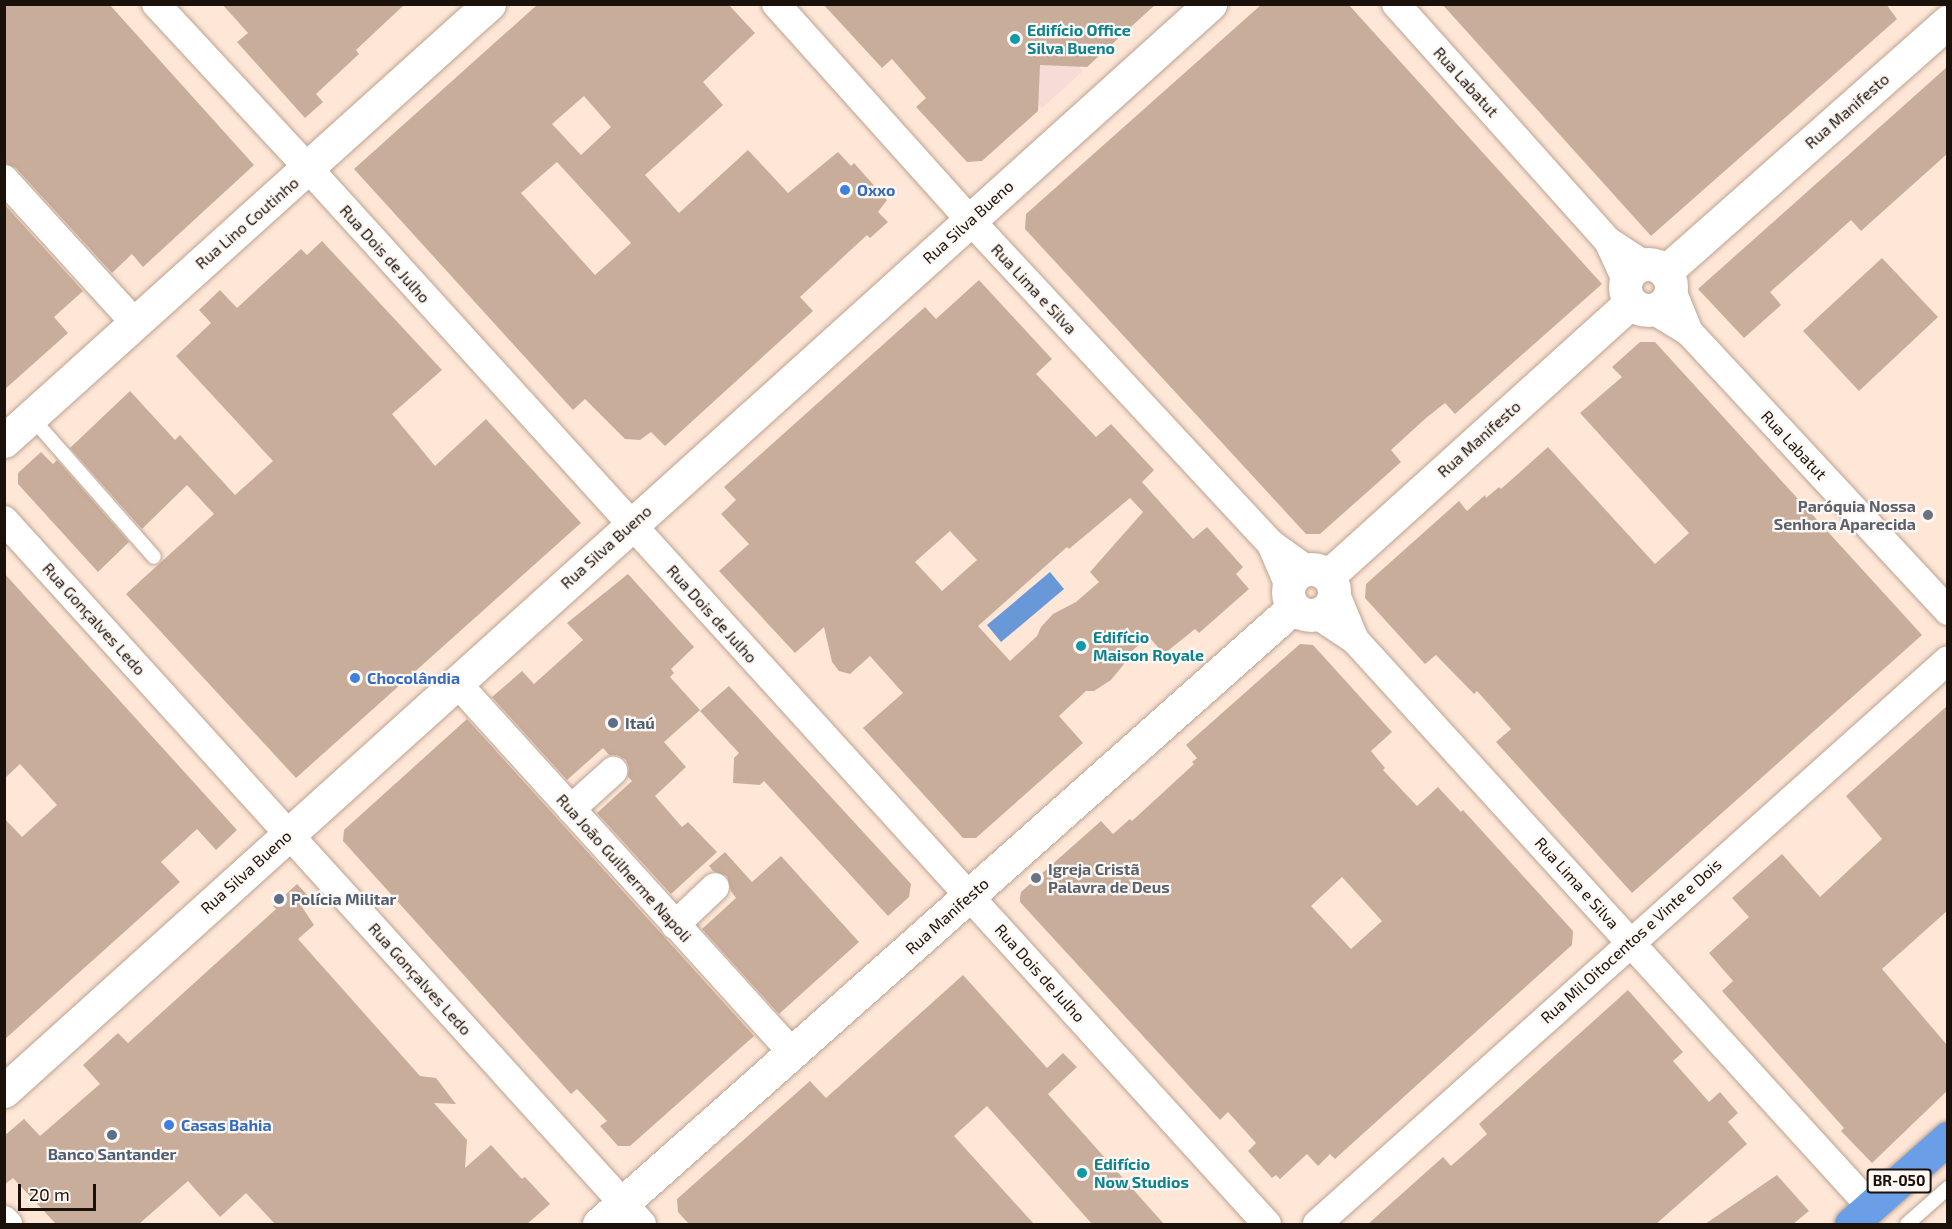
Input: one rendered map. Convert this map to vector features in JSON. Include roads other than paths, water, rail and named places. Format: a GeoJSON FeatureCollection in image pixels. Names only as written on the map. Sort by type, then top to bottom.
{"type":"FeatureCollection","features":[{"type":"Feature","properties":{"kind":"highway","name":"BR-050"},"geometry":{"type":"LineString","coordinates":[[1861,1216],[1947,1138]]}},
{"type":"Feature","properties":{"kind":"main road","name":"Rua Silva Bueno"},"geometry":{"type":"LineString","coordinates":[[4,1090],[1210,4]]}},
{"type":"Feature","properties":{"kind":"main road","name":"Rua Lino Coutinho"},"geometry":{"type":"LineString","coordinates":[[4,441],[134,322],[309,169],[482,7]]}},
{"type":"Feature","properties":{"kind":"main road","name":"Rua Manifesto"},"geometry":{"type":"LineString","coordinates":[[599,1224],[633,1214],[792,1053],[1311,591],[1648,286],[1947,22]]}},
{"type":"Feature","properties":{"kind":"street","name":"Rua Dois de Julho"},"geometry":{"type":"LineString","coordinates":[[156,4],[309,169],[1267,1224]]}},
{"type":"Feature","properties":{"kind":"street","name":"Rua Lima e Silva"},"geometry":{"type":"LineString","coordinates":[[776,4],[970,220],[1271,544],[1355,640],[1630,942],[1861,1216]]}},
{"type":"Feature","properties":{"kind":"street","name":"Rua Labatut"},"geometry":{"type":"LineString","coordinates":[[1396,4],[1689,332],[1947,611]]}},
{"type":"Feature","properties":{"kind":"street"},"geometry":{"type":"LineString","coordinates":[[4,179],[134,322]]}},
{"type":"Feature","properties":{"kind":"street","name":"Rua Gonçalves Ledo"},"geometry":{"type":"LineString","coordinates":[[4,520],[633,1214]]}},
{"type":"Feature","properties":{"kind":"street","name":"Rua Mil Oitocentos e Vinte e Dois"},"geometry":{"type":"LineString","coordinates":[[1317,1224],[1947,660]]}},
{"type":"Feature","properties":{"kind":"street","name":"Rua João Guilherme Napoli"},"geometry":{"type":"LineString","coordinates":[[457,683],[792,1053]]}},
{"type":"Feature","properties":{"kind":"street"},"geometry":{"type":"LineString","coordinates":[[571,809],[614,771]]}},
{"type":"Feature","properties":{"kind":"street"},"geometry":{"type":"LineString","coordinates":[[675,925],[715,887]]}},
{"type":"Feature","properties":{"kind":"street"},"geometry":{"type":"LineString","coordinates":[[4,1220],[9,1224]]}},
{"type":"Feature","properties":{"kind":"lane"},"geometry":{"type":"LineString","coordinates":[[31,417],[154,557]]}},
{"type":"Feature","properties":{"kind":"lane"},"geometry":{"type":"LineString","coordinates":[[1907,1224],[1947,1188]]}},
{"type":"Feature","properties":{"kind":"water"},"geometry":{"type":"Polygon","coordinates":[[[1050,572],[1064,589],[1001,642],[987,625],[1050,572]]]}},
{"type":"Feature","properties":{"kind":"place","name":"Edifício Office Silva Bueno"},"geometry":{"type":"Point","coordinates":[1015,39]}},
{"type":"Feature","properties":{"kind":"place","name":"Oxxo"},"geometry":{"type":"Point","coordinates":[845,190]}},
{"type":"Feature","properties":{"kind":"place","name":"Paróquia Nossa Senhora Aparecida"},"geometry":{"type":"Point","coordinates":[1928,515]}},
{"type":"Feature","properties":{"kind":"place","name":"Edifício Maison Royale"},"geometry":{"type":"Point","coordinates":[1081,646]}},
{"type":"Feature","properties":{"kind":"place","name":"Chocolândia"},"geometry":{"type":"Point","coordinates":[355,678]}},
{"type":"Feature","properties":{"kind":"place","name":"Itaú"},"geometry":{"type":"Point","coordinates":[613,723]}},
{"type":"Feature","properties":{"kind":"place","name":"Igreja Cristã Palavra de Deus"},"geometry":{"type":"Point","coordinates":[1036,878]}},
{"type":"Feature","properties":{"kind":"place","name":"Polícia Militar"},"geometry":{"type":"Point","coordinates":[279,899]}},
{"type":"Feature","properties":{"kind":"place","name":"Casas Bahia"},"geometry":{"type":"Point","coordinates":[169,1125]}},
{"type":"Feature","properties":{"kind":"place","name":"Banco Santander"},"geometry":{"type":"Point","coordinates":[112,1135]}},
{"type":"Feature","properties":{"kind":"place","name":"Edifício Now Studios"},"geometry":{"type":"Point","coordinates":[1082,1173]}}]}
